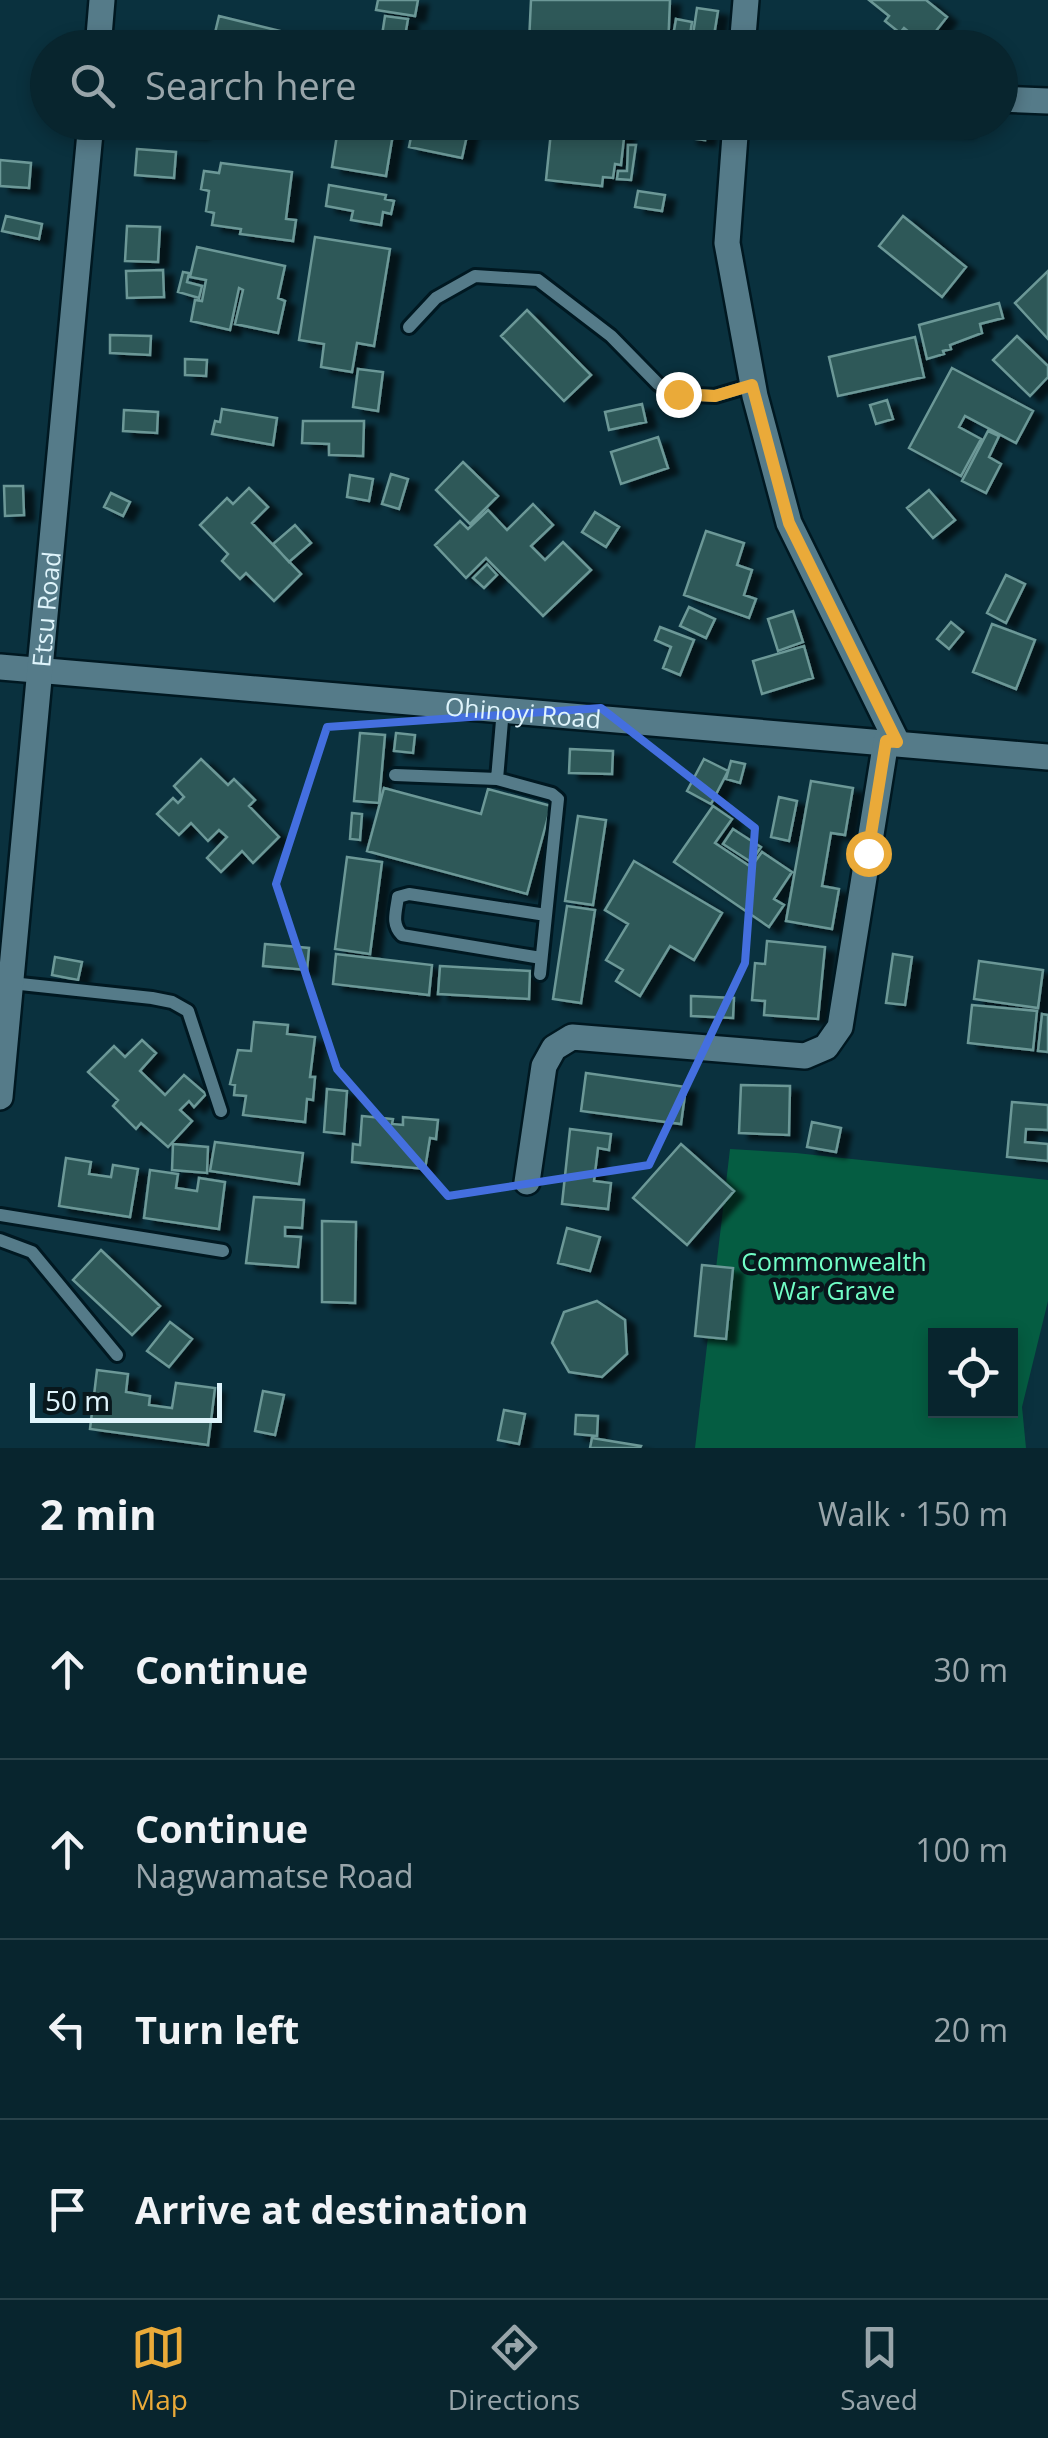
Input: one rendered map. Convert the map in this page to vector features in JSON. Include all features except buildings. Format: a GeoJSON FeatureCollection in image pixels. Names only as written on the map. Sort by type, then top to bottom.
{"type":"FeatureCollection","features":[{"type":"Feature","properties":{"kind":"street"},"geometry":{"type":"LineString","coordinates":[[100,30],[102,0]]}},
{"type":"Feature","properties":{"kind":"street"},"geometry":{"type":"LineString","coordinates":[[744,30],[746,0]]}},
{"type":"Feature","properties":{"kind":"street"},"geometry":{"type":"LineString","coordinates":[[1018,99],[1048,100]]}},
{"type":"Feature","properties":{"kind":"street","name":"Etsu Road"},"geometry":{"type":"LineString","coordinates":[[0,1097],[89,140]]}},
{"type":"Feature","properties":{"kind":"street"},"geometry":{"type":"LineString","coordinates":[[527,1182],[544,1066],[554,1048],[572,1037],[805,1056],[826,1047],[840,1026],[892,742],[789,523],[752,385],[727,242],[735,140]]}},
{"type":"Feature","properties":{"kind":"street","name":"Ohinoyi Road"},"geometry":{"type":"LineString","coordinates":[[0,668],[1048,757]]}},
{"type":"Feature","properties":{"kind":"lane"},"geometry":{"type":"LineString","coordinates":[[409,327],[436,298],[476,276],[538,280],[611,336],[658,384],[678,394],[715,396],[752,385]]}},
{"type":"Feature","properties":{"kind":"lane"},"geometry":{"type":"LineString","coordinates":[[497,779],[503,710]]}},
{"type":"Feature","properties":{"kind":"lane"},"geometry":{"type":"LineString","coordinates":[[395,775],[497,779],[558,799],[540,974]]}},
{"type":"Feature","properties":{"kind":"lane"},"geometry":{"type":"LineString","coordinates":[[542,958],[402,936],[394,918],[398,897],[410,894],[546,915]]}},
{"type":"Feature","properties":{"kind":"lane"},"geometry":{"type":"LineString","coordinates":[[11,983],[152,998],[172,1002],[188,1011],[221,1111]]}},
{"type":"Feature","properties":{"kind":"lane"},"geometry":{"type":"LineString","coordinates":[[0,1215],[223,1252]]}},
{"type":"Feature","properties":{"kind":"lane"},"geometry":{"type":"LineString","coordinates":[[0,1240],[32,1252],[117,1355]]}},
{"type":"Feature","properties":{"kind":"highlighted area"},"geometry":{"type":"Polygon","coordinates":[[[601,708],[755,828],[745,963],[649,1165],[448,1196],[337,1069],[276,884],[327,727],[601,708]]]}},
{"type":"Feature","properties":{"kind":"green space","name":"Commonwealth War Grave"},"geometry":{"type":"Polygon","coordinates":[[[730,1149],[1048,1180],[1048,1301],[1022,1407],[1026,1448],[695,1448],[730,1149]]]}},
{"type":"Feature","properties":{"kind":"route"},"geometry":{"type":"LineString","coordinates":[[678,394],[715,396],[752,385],[789,523],[897,742],[886,741],[868,853]]}}]}
